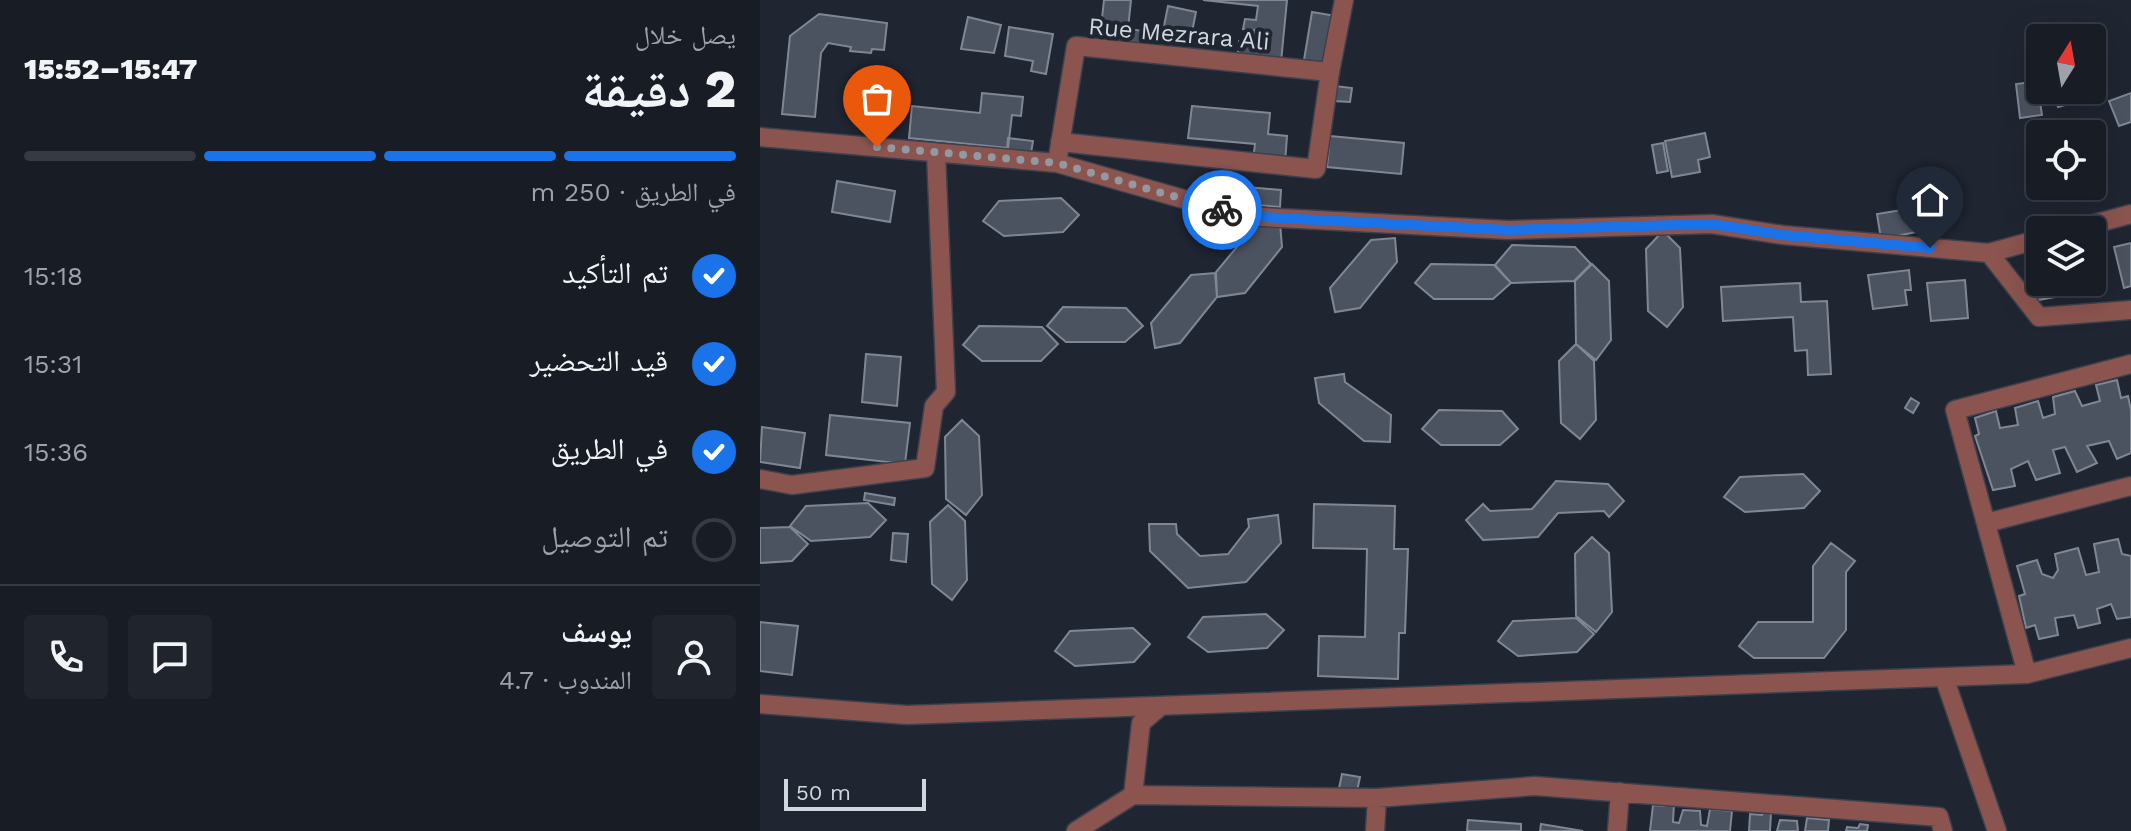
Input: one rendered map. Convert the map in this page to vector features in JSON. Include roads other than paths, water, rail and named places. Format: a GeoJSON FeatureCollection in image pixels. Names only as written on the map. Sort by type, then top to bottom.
{"type":"FeatureCollection","features":[{"type":"Feature","properties":{"kind":"street"},"geometry":{"type":"LineString","coordinates":[[1060,142],[1316,169],[1344,0]]}},
{"type":"Feature","properties":{"kind":"street","name":"Rue Mezrara Ali"},"geometry":{"type":"LineString","coordinates":[[1057,163],[1076,46],[1330,72]]}},
{"type":"Feature","properties":{"kind":"street"},"geometry":{"type":"LineString","coordinates":[[760,137],[1057,163],[1243,216],[1508,230],[1712,224],[1783,235],[1989,253],[2026,243]]}},
{"type":"Feature","properties":{"kind":"street"},"geometry":{"type":"LineString","coordinates":[[760,492],[925,468],[934,406],[946,392],[936,153]]}},
{"type":"Feature","properties":{"kind":"street"},"geometry":{"type":"LineString","coordinates":[[2106,221],[2131,214]]}},
{"type":"Feature","properties":{"kind":"street"},"geometry":{"type":"LineString","coordinates":[[1989,253],[2039,317],[2131,310]]}},
{"type":"Feature","properties":{"kind":"street"},"geometry":{"type":"LineString","coordinates":[[2027,674],[1955,410],[2131,364]]}},
{"type":"Feature","properties":{"kind":"street"},"geometry":{"type":"LineString","coordinates":[[760,479],[792,485]]}},
{"type":"Feature","properties":{"kind":"street"},"geometry":{"type":"LineString","coordinates":[[1986,523],[2131,486]]}},
{"type":"Feature","properties":{"kind":"street"},"geometry":{"type":"LineString","coordinates":[[760,704],[907,715],[2027,674],[2131,648]]}},
{"type":"Feature","properties":{"kind":"street"},"geometry":{"type":"LineString","coordinates":[[1944,677],[1997,831]]}},
{"type":"Feature","properties":{"kind":"street"},"geometry":{"type":"LineString","coordinates":[[1133,795],[1141,723],[1161,706]]}},
{"type":"Feature","properties":{"kind":"street"},"geometry":{"type":"LineString","coordinates":[[1076,831],[1133,795],[1377,798],[1535,786],[1939,817],[1943,831]]}},
{"type":"Feature","properties":{"kind":"street"},"geometry":{"type":"LineString","coordinates":[[1617,831],[1620,792]]}},
{"type":"Feature","properties":{"kind":"street"},"geometry":{"type":"LineString","coordinates":[[1375,831],[1377,798]]}}]}
